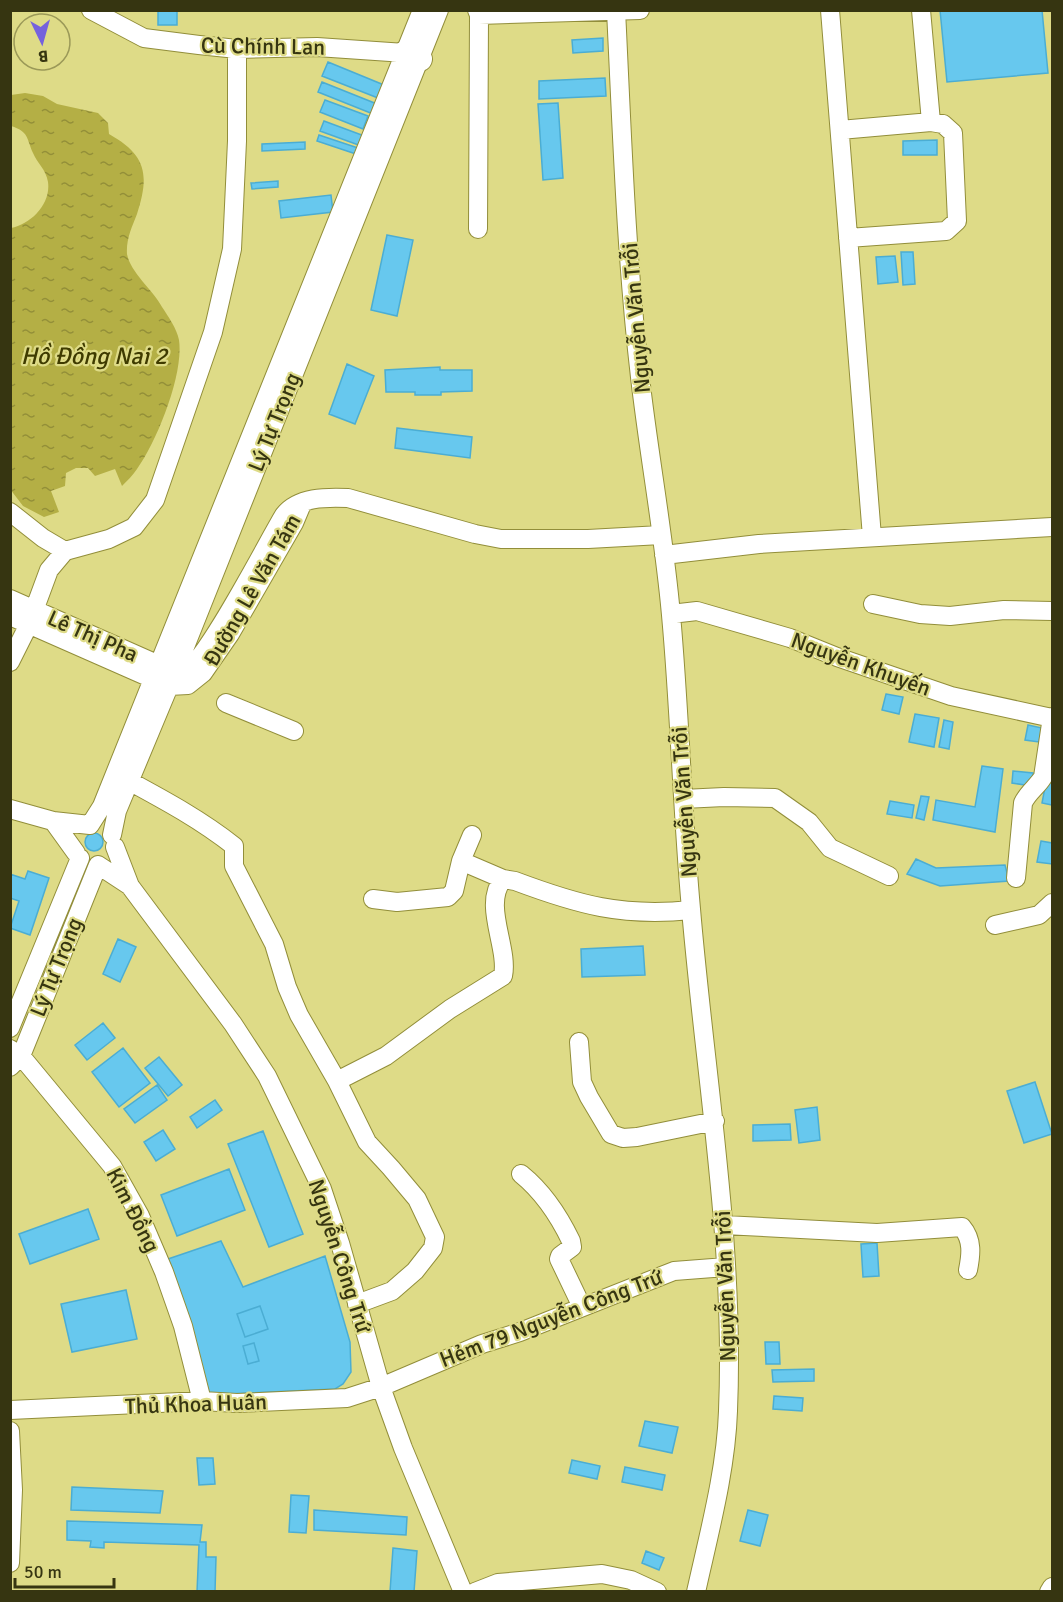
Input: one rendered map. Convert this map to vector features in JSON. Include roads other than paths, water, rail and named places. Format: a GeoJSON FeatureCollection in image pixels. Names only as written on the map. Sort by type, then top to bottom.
{"type":"FeatureCollection","features":[{"type":"Feature","properties":{"kind":"street","name":"Cù Chính Lan"},"geometry":{"type":"LineString","coordinates":[[91,10],[144,38],[237,49],[317,46],[413,56]]}},
{"type":"Feature","properties":{"kind":"street","name":"Lý Tự Trọng"},"geometry":{"type":"LineString","coordinates":[[413,56],[422,10]]}},
{"type":"Feature","properties":{"kind":"street","name":"Lý Tự Trọng"},"geometry":{"type":"LineString","coordinates":[[114,841],[117,811],[164,676],[413,56],[439,10]]}},
{"type":"Feature","properties":{"kind":"street"},"geometry":{"type":"LineString","coordinates":[[478,229],[478,13],[640,10]]}},
{"type":"Feature","properties":{"kind":"street"},"geometry":{"type":"LineString","coordinates":[[830,10],[872,537]]}},
{"type":"Feature","properties":{"kind":"street"},"geometry":{"type":"LineString","coordinates":[[921,10],[931,122]]}},
{"type":"Feature","properties":{"kind":"street","name":"Nguyễn Văn Trỗi"},"geometry":{"type":"LineString","coordinates":[[616,11],[626,200],[639,364],[671,614],[691,910],[715,1121],[724,1225],[728,1413],[715,1506],[696,1592]]}},
{"type":"Feature","properties":{"kind":"street"},"geometry":{"type":"LineString","coordinates":[[10,662],[32,617],[49,570],[65,551],[109,540],[134,527],[155,500],[213,332],[232,249],[237,141],[237,49]]}},
{"type":"Feature","properties":{"kind":"street"},"geometry":{"type":"LineString","coordinates":[[840,130],[931,122],[943,124],[953,133],[957,221],[946,231],[848,238]]}},
{"type":"Feature","properties":{"kind":"street","name":"Đường Lê Văn Tám"},"geometry":{"type":"LineString","coordinates":[[164,676],[188,685],[203,673],[260,584],[302,504],[312,499],[348,498],[475,534],[501,539],[588,539],[661,535]]}},
{"type":"Feature","properties":{"kind":"street"},"geometry":{"type":"LineString","coordinates":[[10,512],[43,538],[65,551]]}},
{"type":"Feature","properties":{"kind":"street"},"geometry":{"type":"LineString","coordinates":[[664,555],[759,544],[1053,527]]}},
{"type":"Feature","properties":{"kind":"street","name":"Lê Thị Pha"},"geometry":{"type":"LineString","coordinates":[[10,599],[32,617],[164,676]]}},
{"type":"Feature","properties":{"kind":"street"},"geometry":{"type":"LineString","coordinates":[[873,604],[920,614],[950,616],[1004,609],[1053,612]]}},
{"type":"Feature","properties":{"kind":"street","name":"Nguyễn Khuyến"},"geometry":{"type":"LineString","coordinates":[[671,614],[698,611],[790,638],[837,657],[951,696],[1052,718]]}},
{"type":"Feature","properties":{"kind":"street"},"geometry":{"type":"LineString","coordinates":[[10,616],[32,617]]}},
{"type":"Feature","properties":{"kind":"street","name":"Lý Tự Trọng"},"geometry":{"type":"LineString","coordinates":[[90,825],[102,806],[164,676]]}},
{"type":"Feature","properties":{"kind":"street"},"geometry":{"type":"LineString","coordinates":[[226,703],[294,731]]}},
{"type":"Feature","properties":{"kind":"street"},"geometry":{"type":"LineString","coordinates":[[1016,878],[1023,803],[1043,777],[1052,718]]}},
{"type":"Feature","properties":{"kind":"street"},"geometry":{"type":"LineString","coordinates":[[129,781],[192,815],[234,846],[234,866],[274,944],[287,987],[299,1015],[337,1081],[367,1142],[417,1199],[435,1237],[433,1248],[415,1271],[392,1291],[357,1304]]}},
{"type":"Feature","properties":{"kind":"street"},"geometry":{"type":"LineString","coordinates":[[683,800],[724,797],[775,798],[809,822],[830,848],[889,876]]}},
{"type":"Feature","properties":{"kind":"street"},"geometry":{"type":"LineString","coordinates":[[10,809],[53,821],[103,826],[114,841],[110,859],[98,865],[85,863],[53,821]]}},
{"type":"Feature","properties":{"kind":"street"},"geometry":{"type":"LineString","coordinates":[[78,856],[75,839],[84,828],[90,825]]}},
{"type":"Feature","properties":{"kind":"street"},"geometry":{"type":"LineString","coordinates":[[373,899],[397,902],[448,897],[454,891],[461,861],[472,835]]}},
{"type":"Feature","properties":{"kind":"street","name":"Nguyễn Công Trứ"},"geometry":{"type":"LineString","coordinates":[[114,841],[130,886],[233,1024],[267,1076],[322,1189],[340,1243],[381,1387],[403,1448],[463,1592]]}},
{"type":"Feature","properties":{"kind":"street","name":"Lý Tự Trọng"},"geometry":{"type":"LineString","coordinates":[[10,1028],[78,856]]}},
{"type":"Feature","properties":{"kind":"street"},"geometry":{"type":"LineString","coordinates":[[461,861],[503,879],[592,907],[624,912],[663,913],[691,910]]}},
{"type":"Feature","properties":{"kind":"street","name":"Lý Tự Trọng"},"geometry":{"type":"LineString","coordinates":[[14,1057],[98,865]]}},
{"type":"Feature","properties":{"kind":"street","name":"Nguyễn Công Trứ"},"geometry":{"type":"LineString","coordinates":[[98,865],[130,886]]}},
{"type":"Feature","properties":{"kind":"street"},"geometry":{"type":"LineString","coordinates":[[337,1081],[386,1056],[450,1009],[503,976],[503,959],[495,907],[496,891],[503,879]]}},
{"type":"Feature","properties":{"kind":"street"},"geometry":{"type":"LineString","coordinates":[[995,925],[1039,915],[1053,903]]}},
{"type":"Feature","properties":{"kind":"street"},"geometry":{"type":"LineString","coordinates":[[579,1042],[582,1082],[611,1134],[637,1137],[715,1121]]}},
{"type":"Feature","properties":{"kind":"street","name":"Kim Đồng"},"geometry":{"type":"LineString","coordinates":[[14,1057],[112,1167],[140,1216],[164,1272],[183,1326],[202,1401]]}},
{"type":"Feature","properties":{"kind":"street"},"geometry":{"type":"LineString","coordinates":[[521,1174],[533,1183],[544,1197],[571,1241],[572,1247],[559,1259],[582,1307]]}},
{"type":"Feature","properties":{"kind":"street"},"geometry":{"type":"LineString","coordinates":[[724,1225],[877,1233],[962,1227],[967,1233],[970,1244],[971,1258],[968,1270]]}},
{"type":"Feature","properties":{"kind":"street","name":"Hẻm 79 Nguyễn Công Trứ"},"geometry":{"type":"LineString","coordinates":[[381,1387],[482,1344],[520,1332],[674,1271],[726,1267]]}},
{"type":"Feature","properties":{"kind":"street","name":"Thủ Khoa Huân"},"geometry":{"type":"LineString","coordinates":[[10,1410],[202,1401],[237,1403],[347,1398],[381,1387]]}},
{"type":"Feature","properties":{"kind":"street"},"geometry":{"type":"LineString","coordinates":[[10,1431],[13,1490],[10,1563]]}},
{"type":"Feature","properties":{"kind":"street"},"geometry":{"type":"LineString","coordinates":[[475,1592],[498,1583],[602,1574],[631,1580],[657,1592]]}},
{"type":"Feature","properties":{"kind":"street"},"geometry":{"type":"LineString","coordinates":[[1049,1592],[1053,1587]]}},
{"type":"Feature","properties":{"kind":"water","name":"Hồ Đồng Nai 2"},"geometry":{"type":"Polygon","coordinates":[[[25,93],[43,96],[57,104],[98,113],[108,123],[109,134],[138,158],[144,177],[143,188],[128,238],[127,254],[132,267],[169,318],[179,340],[177,371],[167,407],[153,442],[135,471],[122,486],[115,469],[95,476],[88,468],[76,468],[66,473],[65,486],[51,491],[59,512],[44,517],[23,506],[10,489],[11,228],[26,222],[38,212],[48,190],[45,173],[26,136],[21,130],[11,126],[11,95],[25,93]]]}}]}
